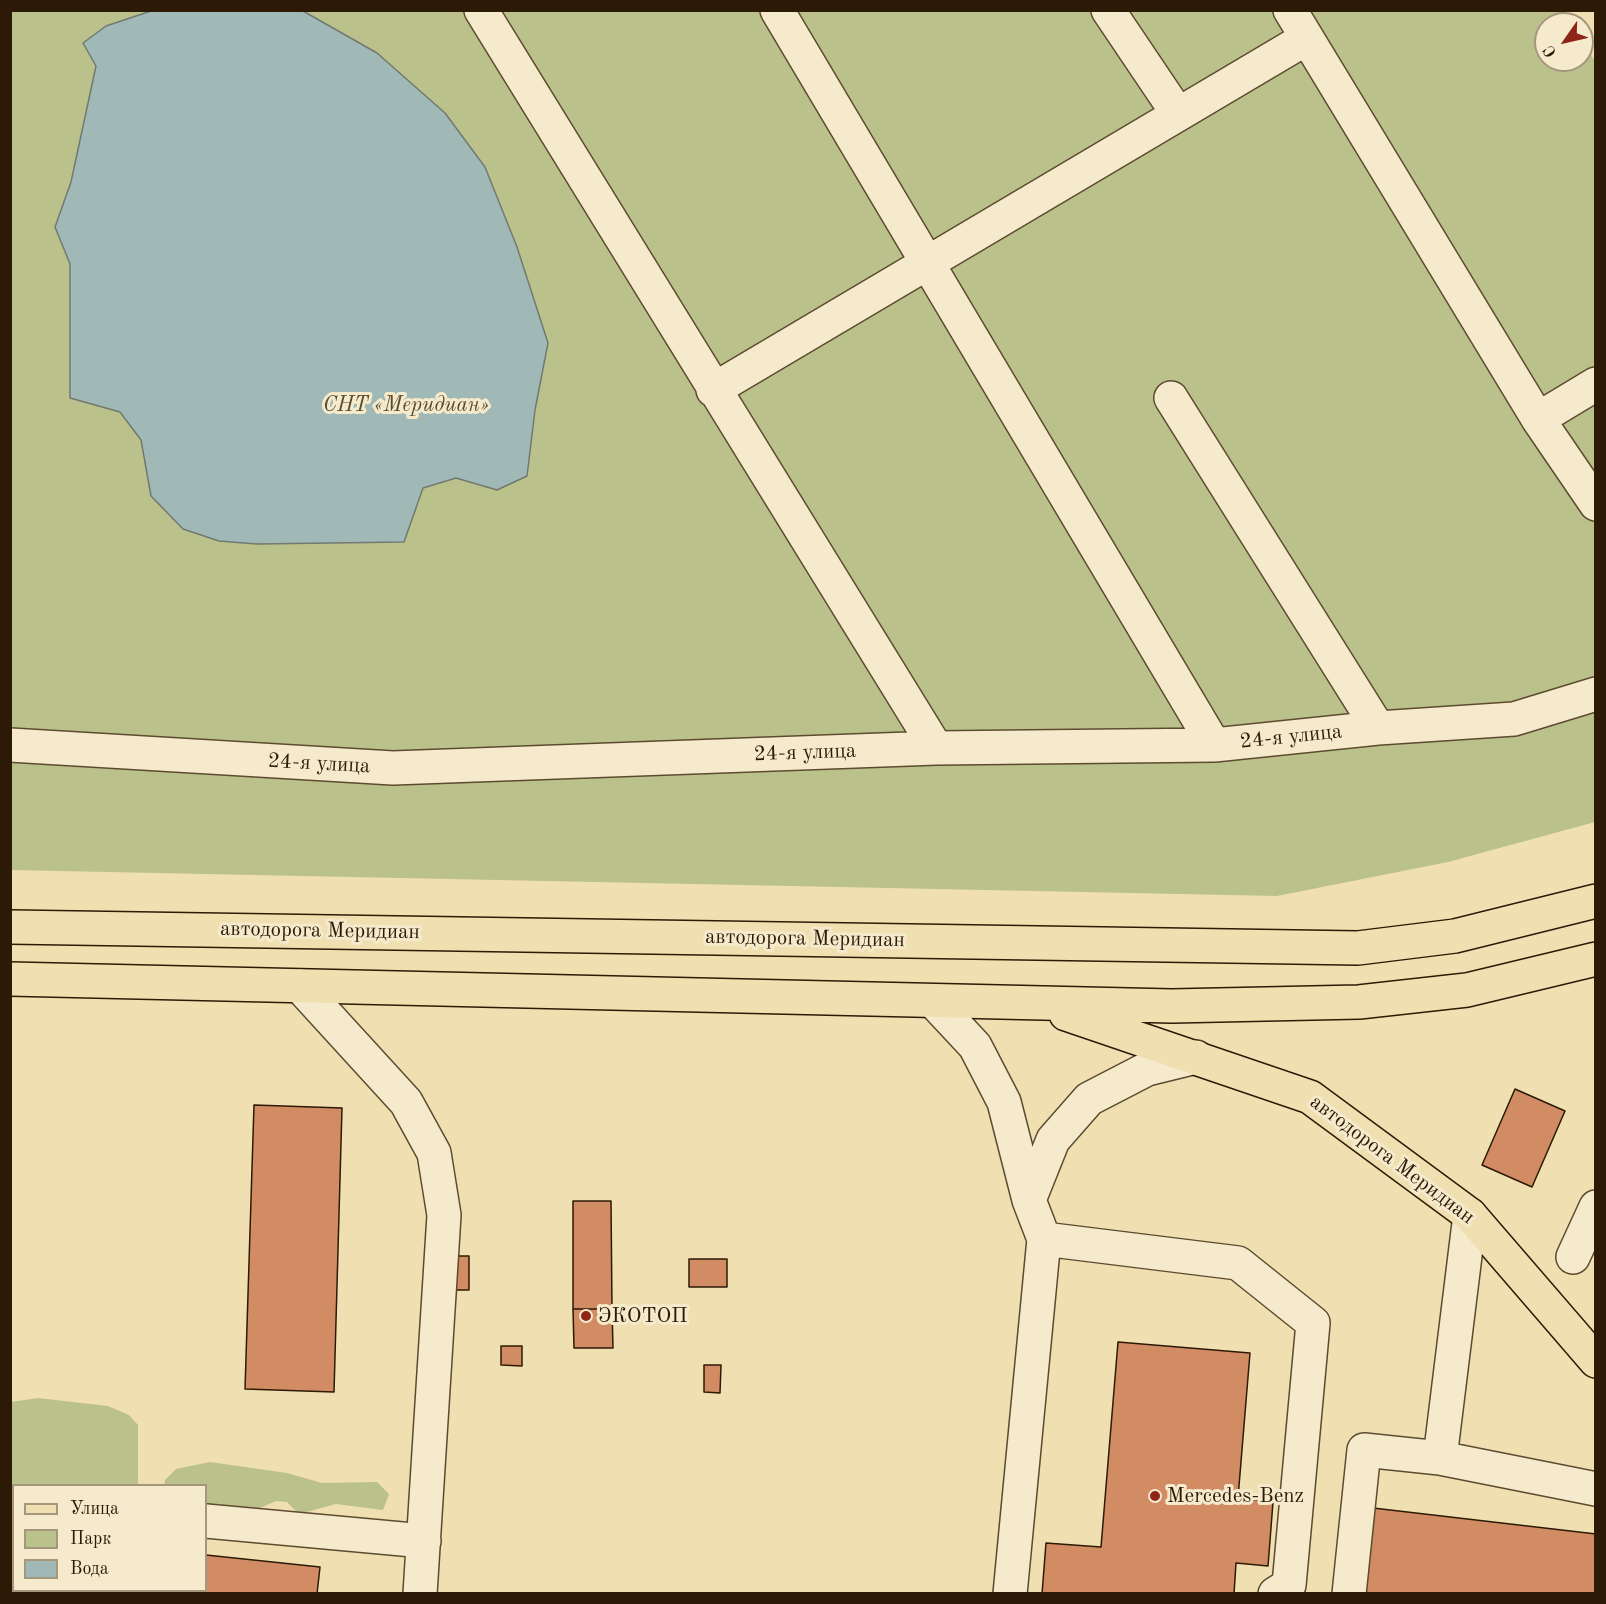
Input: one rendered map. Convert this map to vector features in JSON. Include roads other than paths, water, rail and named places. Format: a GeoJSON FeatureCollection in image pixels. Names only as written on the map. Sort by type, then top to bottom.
{"type":"FeatureCollection","features":[{"type":"Feature","properties":{"kind":"main road","name":"автодорога Меридиан"},"geometry":{"type":"LineString","coordinates":[[10,927],[1358,948],[1455,936],[1596,901]]}},
{"type":"Feature","properties":{"kind":"main road","name":"автодорога Меридиан"},"geometry":{"type":"LineString","coordinates":[[10,979],[1172,1006],[1359,1002],[1467,990],[1596,958]]}},
{"type":"Feature","properties":{"kind":"main road","name":"автодорога Меридиан"},"geometry":{"type":"LineString","coordinates":[[1033,1003],[1310,1097],[1470,1215],[1596,1361]]}},
{"type":"Feature","properties":{"kind":"lane"},"geometry":{"type":"LineString","coordinates":[[481,10],[713,390],[936,748]]}},
{"type":"Feature","properties":{"kind":"lane"},"geometry":{"type":"LineString","coordinates":[[777,10],[1214,745]]}},
{"type":"Feature","properties":{"kind":"lane"},"geometry":{"type":"LineString","coordinates":[[1108,10],[1178,114]]}},
{"type":"Feature","properties":{"kind":"lane"},"geometry":{"type":"LineString","coordinates":[[713,390],[1178,114],[1298,24],[1538,419],[1596,504]]}},
{"type":"Feature","properties":{"kind":"lane"},"geometry":{"type":"LineString","coordinates":[[1538,419],[1596,384]]}},
{"type":"Feature","properties":{"kind":"lane"},"geometry":{"type":"LineString","coordinates":[[1171,398],[1378,728]]}},
{"type":"Feature","properties":{"kind":"lane","name":"24-я улица"},"geometry":{"type":"LineString","coordinates":[[10,745],[393,768],[936,748],[1214,745],[1378,728],[1514,719],[1596,694]]}},
{"type":"Feature","properties":{"kind":"lane"},"geometry":{"type":"LineString","coordinates":[[300,986],[406,1102],[434,1153],[444,1215],[420,1593]]}},
{"type":"Feature","properties":{"kind":"lane"},"geometry":{"type":"LineString","coordinates":[[933,1001],[975,1046],[1004,1102],[1029,1200],[1044,1239],[1010,1593]]}},
{"type":"Feature","properties":{"kind":"lane"},"geometry":{"type":"LineString","coordinates":[[1029,1200],[1053,1140],[1089,1099],[1147,1069],[1196,1057]]}},
{"type":"Feature","properties":{"kind":"lane"},"geometry":{"type":"LineString","coordinates":[[1573,1257],[1596,1207]]}},
{"type":"Feature","properties":{"kind":"lane"},"geometry":{"type":"LineString","coordinates":[[1440,1458],[1470,1215]]}},
{"type":"Feature","properties":{"kind":"lane"},"geometry":{"type":"LineString","coordinates":[[1044,1239],[1238,1263],[1313,1323],[1288,1585],[1275,1593]]}},
{"type":"Feature","properties":{"kind":"lane"},"geometry":{"type":"LineString","coordinates":[[1349,1593],[1364,1450],[1440,1458],[1596,1490]]}},
{"type":"Feature","properties":{"kind":"lane"},"geometry":{"type":"LineString","coordinates":[[207,1521],[424,1541]]}},
{"type":"Feature","properties":{"kind":"water"},"geometry":{"type":"Polygon","coordinates":[[[151,11],[303,11],[377,53],[445,113],[485,167],[517,247],[548,343],[535,410],[527,476],[497,490],[456,478],[423,488],[404,542],[257,544],[219,541],[183,529],[151,496],[141,440],[120,412],[70,398],[70,264],[55,227],[71,182],[96,66],[83,43],[106,26],[151,11]]]}},
{"type":"Feature","properties":{"kind":"place","name":"ЭКОТОП"},"geometry":{"type":"Point","coordinates":[586,1316]}},
{"type":"Feature","properties":{"kind":"place","name":"Mercedes-Benz"},"geometry":{"type":"Point","coordinates":[1155,1496]}},
{"type":"Feature","properties":{"kind":"park label","name":"СНТ «Меридиан»"},"geometry":{"type":"Point","coordinates":[406,405]}}]}
